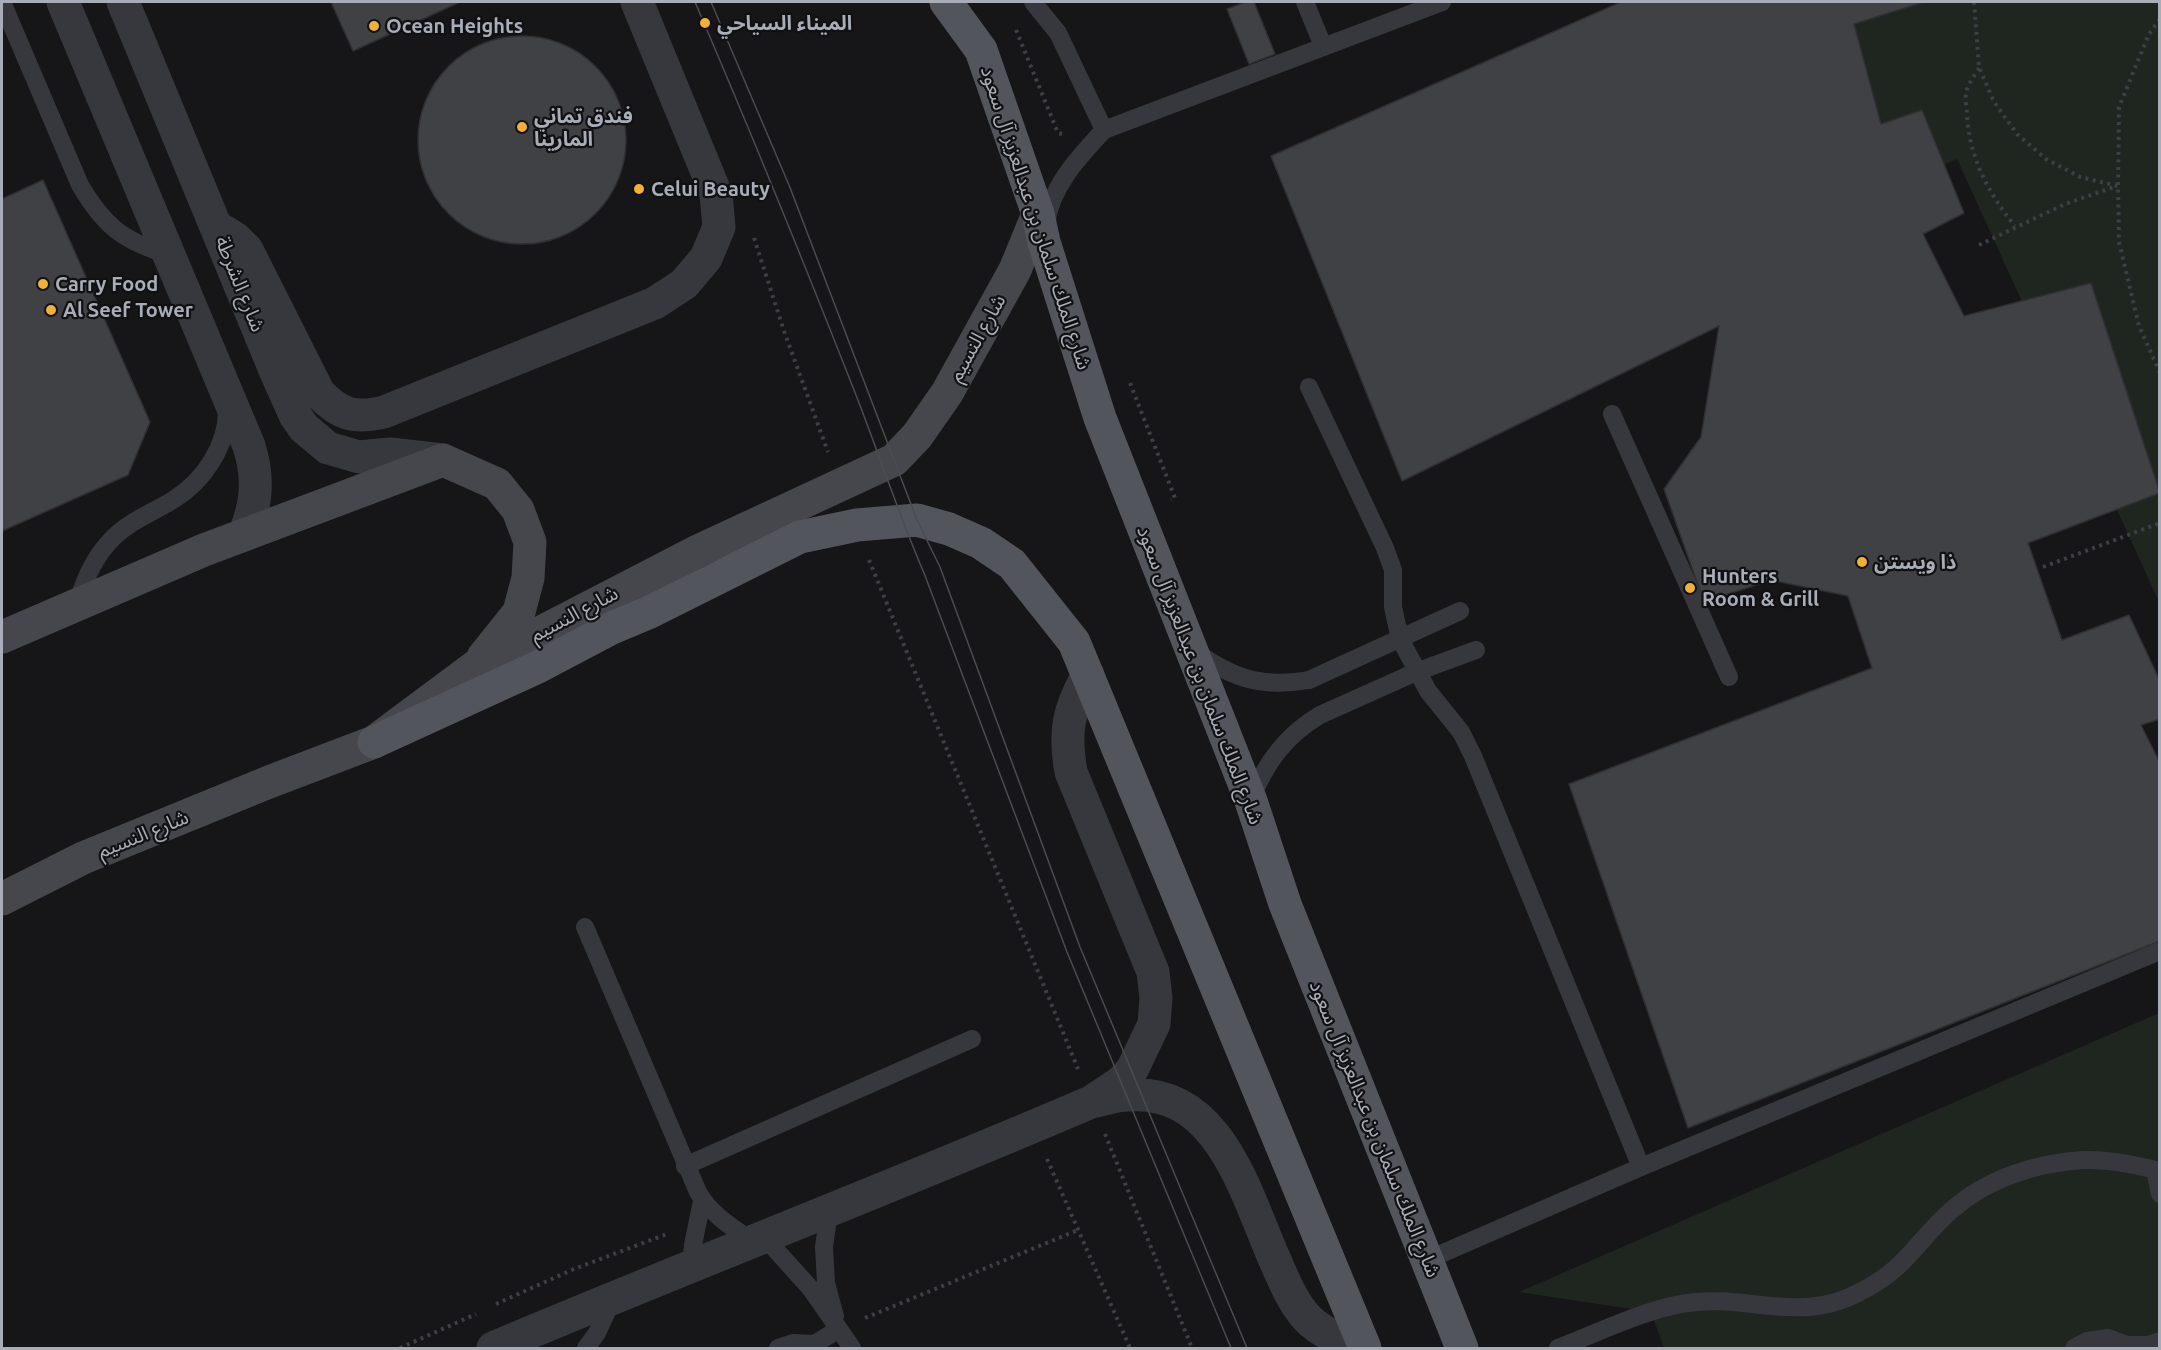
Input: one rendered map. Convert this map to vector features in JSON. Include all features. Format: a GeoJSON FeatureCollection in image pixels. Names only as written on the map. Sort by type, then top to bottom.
{"type":"FeatureCollection","features":[{"type":"Feature","properties":{"kind":"main road","name":"شارع الملك سلمان بن عبدالعزيز آل سعود"},"geometry":{"type":"LineString","coordinates":[[946,2],[981,50],[1041,228],[1100,418],[1251,801],[1285,904],[1462,1348]]}},
{"type":"Feature","properties":{"kind":"main road","name":"شارع النسيم"},"geometry":{"type":"LineString","coordinates":[[2,899],[83,858],[374,742],[476,666],[698,551],[894,460],[917,436],[933,414],[1041,228]]}},
{"type":"Feature","properties":{"kind":"main road"},"geometry":{"type":"LineString","coordinates":[[2,637],[243,535],[443,460],[497,484],[518,510],[530,542],[528,578],[519,612],[476,666]]}},
{"type":"Feature","properties":{"kind":"main road"},"geometry":{"type":"LineString","coordinates":[[374,742],[538,667],[612,628],[650,612],[800,537],[857,525],[917,520],[950,529],[981,543],[1012,564],[1074,642],[1364,1348]]}},
{"type":"Feature","properties":{"kind":"street"},"geometry":{"type":"LineString","coordinates":[[63,2],[255,463],[256,500],[243,535]]}},
{"type":"Feature","properties":{"kind":"street","name":"شارع الشرطة"},"geometry":{"type":"LineString","coordinates":[[123,2],[275,370],[295,415],[304,428],[328,448],[343,454],[359,457],[390,454],[443,460]]}},
{"type":"Feature","properties":{"kind":"street"},"geometry":{"type":"LineString","coordinates":[[217,227],[236,238],[247,250],[319,393],[331,406],[348,414],[366,416],[384,412],[656,303],[684,284],[699,267],[706,258],[719,227],[716,194],[637,2]]}},
{"type":"Feature","properties":{"kind":"street"},"geometry":{"type":"LineString","coordinates":[[1088,675],[1076,697],[1068,722],[1067,747],[1071,772],[1153,972],[1156,998],[1154,1024],[1132,1070],[1121,1082],[1092,1102]]}},
{"type":"Feature","properties":{"kind":"street"},"geometry":{"type":"LineString","coordinates":[[493,1348],[830,1212],[1092,1102],[1126,1095],[1142,1095],[1170,1101],[1194,1114],[1214,1132],[1230,1156],[1288,1289],[1307,1317],[1333,1338],[1364,1348]]}},
{"type":"Feature","properties":{"kind":"lane"},"geometry":{"type":"LineString","coordinates":[[2,2],[80,185],[92,205],[107,223],[126,237],[147,248],[170,255]]}},
{"type":"Feature","properties":{"kind":"lane"},"geometry":{"type":"LineString","coordinates":[[1033,2],[1058,33],[1104,130]]}},
{"type":"Feature","properties":{"kind":"lane"},"geometry":{"type":"LineString","coordinates":[[1305,2],[1323,46]]}},
{"type":"Feature","properties":{"kind":"lane"},"geometry":{"type":"LineString","coordinates":[[1041,228],[1058,187],[1104,130],[1442,2]]}},
{"type":"Feature","properties":{"kind":"lane"},"geometry":{"type":"LineString","coordinates":[[1309,387],[1385,548],[1393,570],[1393,607],[1400,639],[1416,672],[1428,691],[1461,732],[1473,756],[1641,1167]]}},
{"type":"Feature","properties":{"kind":"lane"},"geometry":{"type":"LineString","coordinates":[[77,605],[82,586],[91,568],[114,536],[183,493],[205,472],[224,434],[227,412],[226,391]]}},
{"type":"Feature","properties":{"kind":"lane"},"geometry":{"type":"LineString","coordinates":[[1612,414],[1729,677]]}},
{"type":"Feature","properties":{"kind":"lane"},"geometry":{"type":"LineString","coordinates":[[1188,646],[1232,674],[1252,681],[1291,683],[1309,680],[1460,611]]}},
{"type":"Feature","properties":{"kind":"lane"},"geometry":{"type":"LineString","coordinates":[[1251,801],[1265,768],[1275,753],[1306,723],[1416,672],[1476,650]]}},
{"type":"Feature","properties":{"kind":"lane"},"geometry":{"type":"LineString","coordinates":[[585,927],[685,1166],[702,1201],[717,1216],[759,1240],[811,1289],[852,1348]]}},
{"type":"Feature","properties":{"kind":"lane"},"geometry":{"type":"LineString","coordinates":[[1427,1260],[1641,1167],[2160,951]]}},
{"type":"Feature","properties":{"kind":"lane"},"geometry":{"type":"LineString","coordinates":[[685,1166],[972,1039]]}},
{"type":"Feature","properties":{"kind":"lane"},"geometry":{"type":"LineString","coordinates":[[1558,1348],[1651,1312],[1687,1303],[1724,1301],[1796,1308],[1832,1303],[1866,1289],[1896,1268],[1953,1208],[1993,1182],[2038,1166],[2084,1160],[2131,1164],[2157,1171],[2160,1194]]}},
{"type":"Feature","properties":{"kind":"lane"},"geometry":{"type":"LineString","coordinates":[[691,1268],[702,1201]]}},
{"type":"Feature","properties":{"kind":"lane"},"geometry":{"type":"LineString","coordinates":[[830,1212],[824,1247],[826,1283],[839,1329]]}},
{"type":"Feature","properties":{"kind":"lane"},"geometry":{"type":"LineString","coordinates":[[586,1348],[597,1333],[614,1298]]}},
{"type":"Feature","properties":{"kind":"lane"},"geometry":{"type":"LineString","coordinates":[[778,1348],[793,1343],[811,1346],[839,1329]]}},
{"type":"Feature","properties":{"kind":"lane"},"geometry":{"type":"LineString","coordinates":[[2074,1348],[2087,1341],[2108,1338],[2127,1345],[2147,1346],[2160,1341]]}},
{"type":"Feature","properties":{"kind":"path"},"geometry":{"type":"LineString","coordinates":[[1974,2],[1979,67],[1994,102],[2017,134],[2046,159],[2080,177],[2118,186]]}},
{"type":"Feature","properties":{"kind":"path"},"geometry":{"type":"LineString","coordinates":[[2160,19],[2149,34],[2119,108],[2118,186],[2119,242],[2139,326],[2160,373]]}},
{"type":"Feature","properties":{"kind":"path"},"geometry":{"type":"LineString","coordinates":[[1013,23],[1058,133],[1089,146]]}},
{"type":"Feature","properties":{"kind":"path"},"geometry":{"type":"LineString","coordinates":[[1979,67],[1966,92],[1967,121],[1972,150],[1997,204],[2014,226]]}},
{"type":"Feature","properties":{"kind":"path"},"geometry":{"type":"LineString","coordinates":[[1979,245],[2014,226],[2065,204],[2118,186]]}},
{"type":"Feature","properties":{"kind":"path"},"geometry":{"type":"LineString","coordinates":[[784,331],[840,485]]}},
{"type":"Feature","properties":{"kind":"path"},"geometry":{"type":"LineString","coordinates":[[1127,376],[1175,498],[1137,513]]}},
{"type":"Feature","properties":{"kind":"path"},"geometry":{"type":"LineString","coordinates":[[2043,567],[2160,523]]}},
{"type":"Feature","properties":{"kind":"path"},"geometry":{"type":"LineString","coordinates":[[857,525],[881,592],[1192,1348]]}},
{"type":"Feature","properties":{"kind":"path"},"geometry":{"type":"LineString","coordinates":[[1033,1126],[1130,1348]]}},
{"type":"Feature","properties":{"kind":"path"},"geometry":{"type":"LineString","coordinates":[[839,1329],[1078,1230]]}},
{"type":"Feature","properties":{"kind":"shaded area"},"geometry":{"type":"Polygon","coordinates":[[[1821,2],[2159,2],[2159,602],[1957,159],[1840,210],[1860,136],[1821,2]]]}},
{"type":"Feature","properties":{"kind":"shaded area"},"geometry":{"type":"Polygon","coordinates":[[[2159,1013],[2159,1348],[1664,1348],[1651,1312],[1519,1292],[2159,1013]]]}},
{"type":"Feature","properties":{"kind":"building","name":"Ocean Heights"},"geometry":{"type":"Polygon","coordinates":[[[331,2],[460,2],[353,51],[331,2]]]}},
{"type":"Feature","properties":{"kind":"building"},"geometry":{"type":"Polygon","coordinates":[[[1246,2],[1254,2],[1275,54],[1249,64],[1227,9],[1246,2]]]}},
{"type":"Feature","properties":{"kind":"building","name":"ذا ويستن"},"geometry":{"type":"Polygon","coordinates":[[[1621,2],[1924,2],[1854,24],[1881,124],[1922,110],[1964,213],[1923,234],[1964,316],[2091,283],[2160,493],[2028,543],[2062,640],[2129,615],[2160,681],[2160,719],[2141,725],[2160,763],[2160,941],[1688,1128],[1569,784],[1872,668],[1848,596],[1771,580],[1704,602],[1664,489],[1701,437],[1719,326],[1402,481],[1271,156],[1621,2]]]}},
{"type":"Feature","properties":{"kind":"building","name":"فندق تماني المارينا"},"geometry":{"type":"Polygon","coordinates":[[[522,36],[542,38],[571,48],[602,74],[618,100],[624,120],[626,140],[624,160],[614,189],[588,220],[562,236],[542,242],[522,244],[502,242],[473,232],[442,206],[426,180],[420,160],[418,140],[420,120],[430,91],[456,60],[482,44],[502,38],[522,36]]]}},
{"type":"Feature","properties":{"kind":"building","name":"Al Seef Tower"},"geometry":{"type":"Polygon","coordinates":[[[43,180],[150,422],[128,475],[2,531],[2,199],[43,180]]]}},
{"type":"Feature","properties":{"kind":"tram line"},"geometry":{"type":"LineString","coordinates":[[695,2],[854,390],[1067,952],[1231,1348]]}},
{"type":"Feature","properties":{"kind":"tram line"},"geometry":{"type":"LineString","coordinates":[[711,2],[789,185],[917,520],[940,567],[1080,947],[1247,1348]]}},
{"type":"Feature","properties":{"kind":"place","name":"الميناء السياحي"},"geometry":{"type":"Point","coordinates":[705,23]}},
{"type":"Feature","properties":{"kind":"place","name":"Ocean Heights"},"geometry":{"type":"Point","coordinates":[374,26]}},
{"type":"Feature","properties":{"kind":"place","name":"فندق تماني المارينا"},"geometry":{"type":"Point","coordinates":[522,127]}},
{"type":"Feature","properties":{"kind":"place","name":"Celui Beauty"},"geometry":{"type":"Point","coordinates":[639,189]}},
{"type":"Feature","properties":{"kind":"place","name":"Carry Food"},"geometry":{"type":"Point","coordinates":[43,284]}},
{"type":"Feature","properties":{"kind":"place","name":"Al Seef Tower"},"geometry":{"type":"Point","coordinates":[51,310]}},
{"type":"Feature","properties":{"kind":"place","name":"ذا ويستن"},"geometry":{"type":"Point","coordinates":[1862,562]}},
{"type":"Feature","properties":{"kind":"place","name":"Hunters Room & Grill"},"geometry":{"type":"Point","coordinates":[1690,588]}}]}
